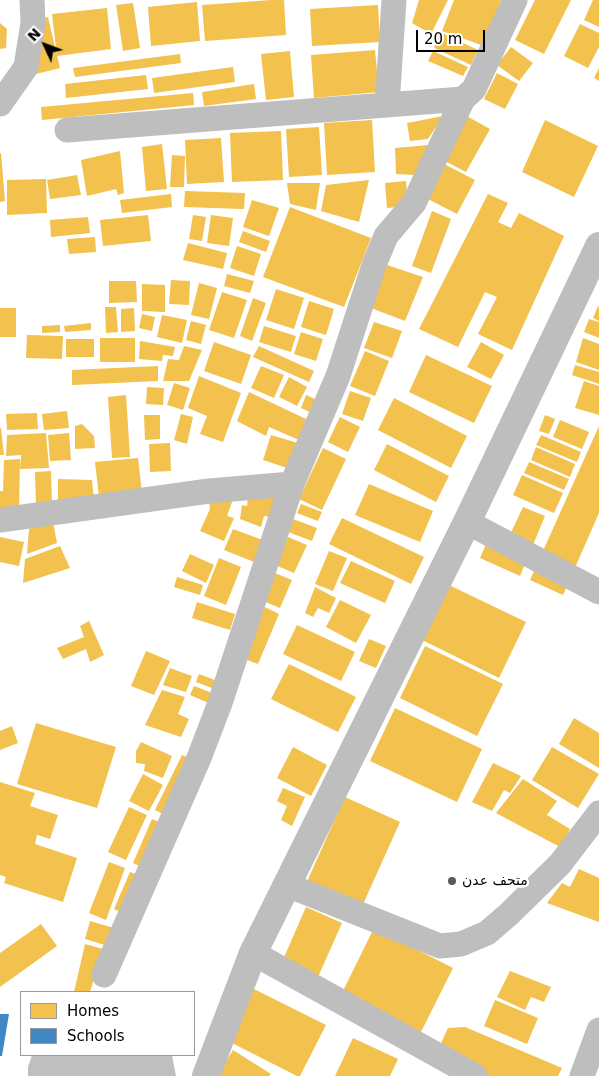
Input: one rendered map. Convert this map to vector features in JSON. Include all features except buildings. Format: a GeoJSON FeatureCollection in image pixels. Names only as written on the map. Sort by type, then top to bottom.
{"type":"FeatureCollection","features":[{"type":"Feature","properties":{"kind":"street"},"geometry":{"type":"LineString","coordinates":[[0,104],[26,67],[34,23],[32,0]]}},
{"type":"Feature","properties":{"kind":"street"},"geometry":{"type":"LineString","coordinates":[[387,105],[394,0]]}},
{"type":"Feature","properties":{"kind":"street"},"geometry":{"type":"LineString","coordinates":[[104,975],[195,767],[220,703],[292,484],[338,376],[374,265],[386,236],[414,203],[464,99],[474,89],[515,0]]}},
{"type":"Feature","properties":{"kind":"street"},"geometry":{"type":"LineString","coordinates":[[67,130],[464,99]]}},
{"type":"Feature","properties":{"kind":"street"},"geometry":{"type":"LineString","coordinates":[[206,1076],[253,953],[466,522],[599,246]]}},
{"type":"Feature","properties":{"kind":"street"},"geometry":{"type":"LineString","coordinates":[[0,520],[209,490],[292,484]]}},
{"type":"Feature","properties":{"kind":"street"},"geometry":{"type":"LineString","coordinates":[[466,522],[599,592]]}},
{"type":"Feature","properties":{"kind":"street"},"geometry":{"type":"LineString","coordinates":[[288,885],[440,946],[461,944],[487,933],[509,914],[560,864],[599,813]]}},
{"type":"Feature","properties":{"kind":"street"},"geometry":{"type":"LineString","coordinates":[[253,953],[475,1076]]}},
{"type":"Feature","properties":{"kind":"street"},"geometry":{"type":"LineString","coordinates":[[582,1076],[599,1030]]}},
{"type":"Feature","properties":{"kind":"shaded area"},"geometry":{"type":"Polygon","coordinates":[[[32,1056],[172,1056],[176,1076],[28,1076],[28,1067],[32,1056]]]}},
{"type":"Feature","properties":{"kind":"place","name":"متحف عدن"},"geometry":{"type":"Point","coordinates":[452,881]}}]}
